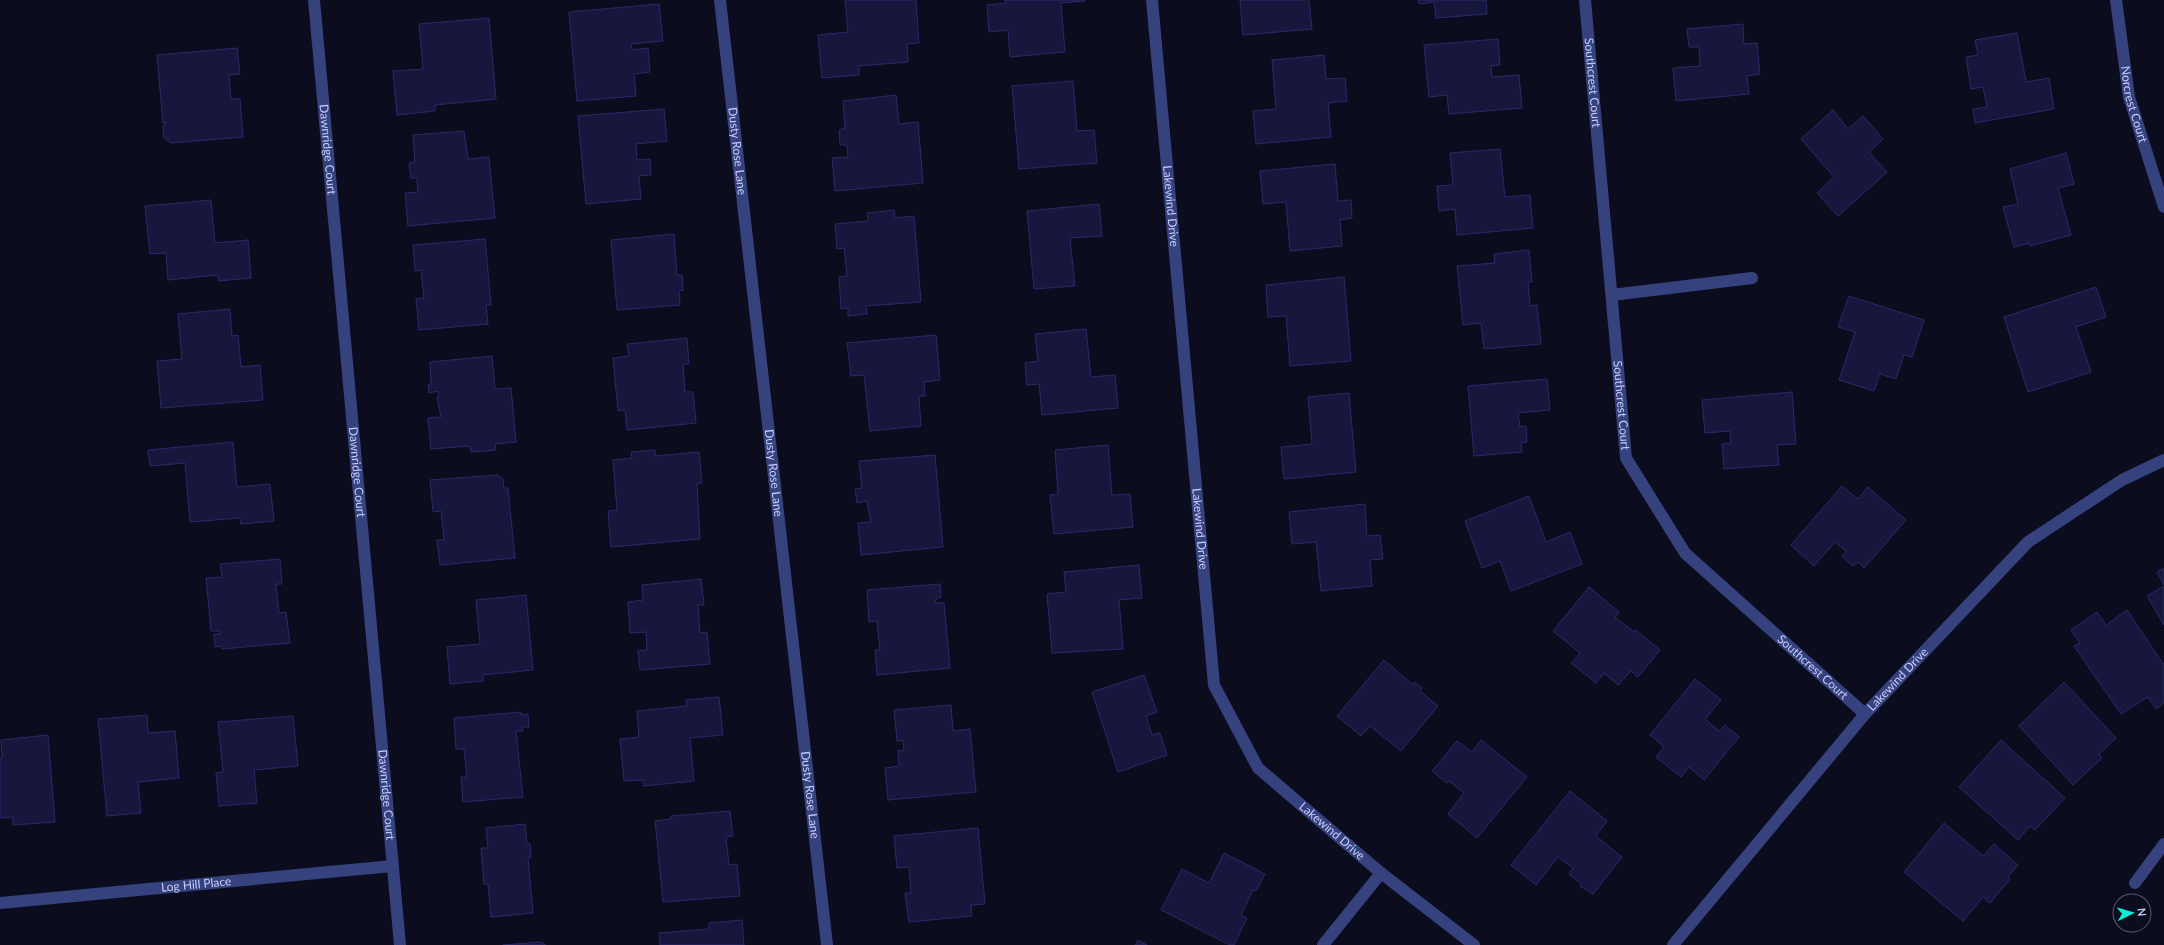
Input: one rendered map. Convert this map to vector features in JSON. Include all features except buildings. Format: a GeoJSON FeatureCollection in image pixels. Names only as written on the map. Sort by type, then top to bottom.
{"type":"FeatureCollection","features":[{"type":"Feature","properties":{"kind":"street","name":"Dawnridge Court"},"geometry":{"type":"LineString","coordinates":[[314,0],[400,945]]}},
{"type":"Feature","properties":{"kind":"street","name":"Dusty Rose Lane"},"geometry":{"type":"LineString","coordinates":[[720,0],[827,945]]}},
{"type":"Feature","properties":{"kind":"street","name":"Lakewind Drive"},"geometry":{"type":"LineString","coordinates":[[1152,0],[1214,685],[1258,768],[1381,873],[1474,945]]}},
{"type":"Feature","properties":{"kind":"street","name":"Southcrest Court"},"geometry":{"type":"LineString","coordinates":[[1585,0],[1626,458],[1685,553],[1865,714]]}},
{"type":"Feature","properties":{"kind":"street","name":"Norcrest Court"},"geometry":{"type":"LineString","coordinates":[[2116,0],[2129,97],[2164,206]]}},
{"type":"Feature","properties":{"kind":"street"},"geometry":{"type":"LineString","coordinates":[[1612,295],[1752,278]]}},
{"type":"Feature","properties":{"kind":"street","name":"Lakewind Drive"},"geometry":{"type":"LineString","coordinates":[[1674,945],[1865,714],[2028,542],[2122,480],[2164,460]]}},
{"type":"Feature","properties":{"kind":"street"},"geometry":{"type":"LineString","coordinates":[[2135,884],[2164,844]]}},
{"type":"Feature","properties":{"kind":"street","name":"Log Hill Place"},"geometry":{"type":"LineString","coordinates":[[0,903],[393,866]]}},
{"type":"Feature","properties":{"kind":"street"},"geometry":{"type":"LineString","coordinates":[[1323,945],[1381,873]]}}]}
